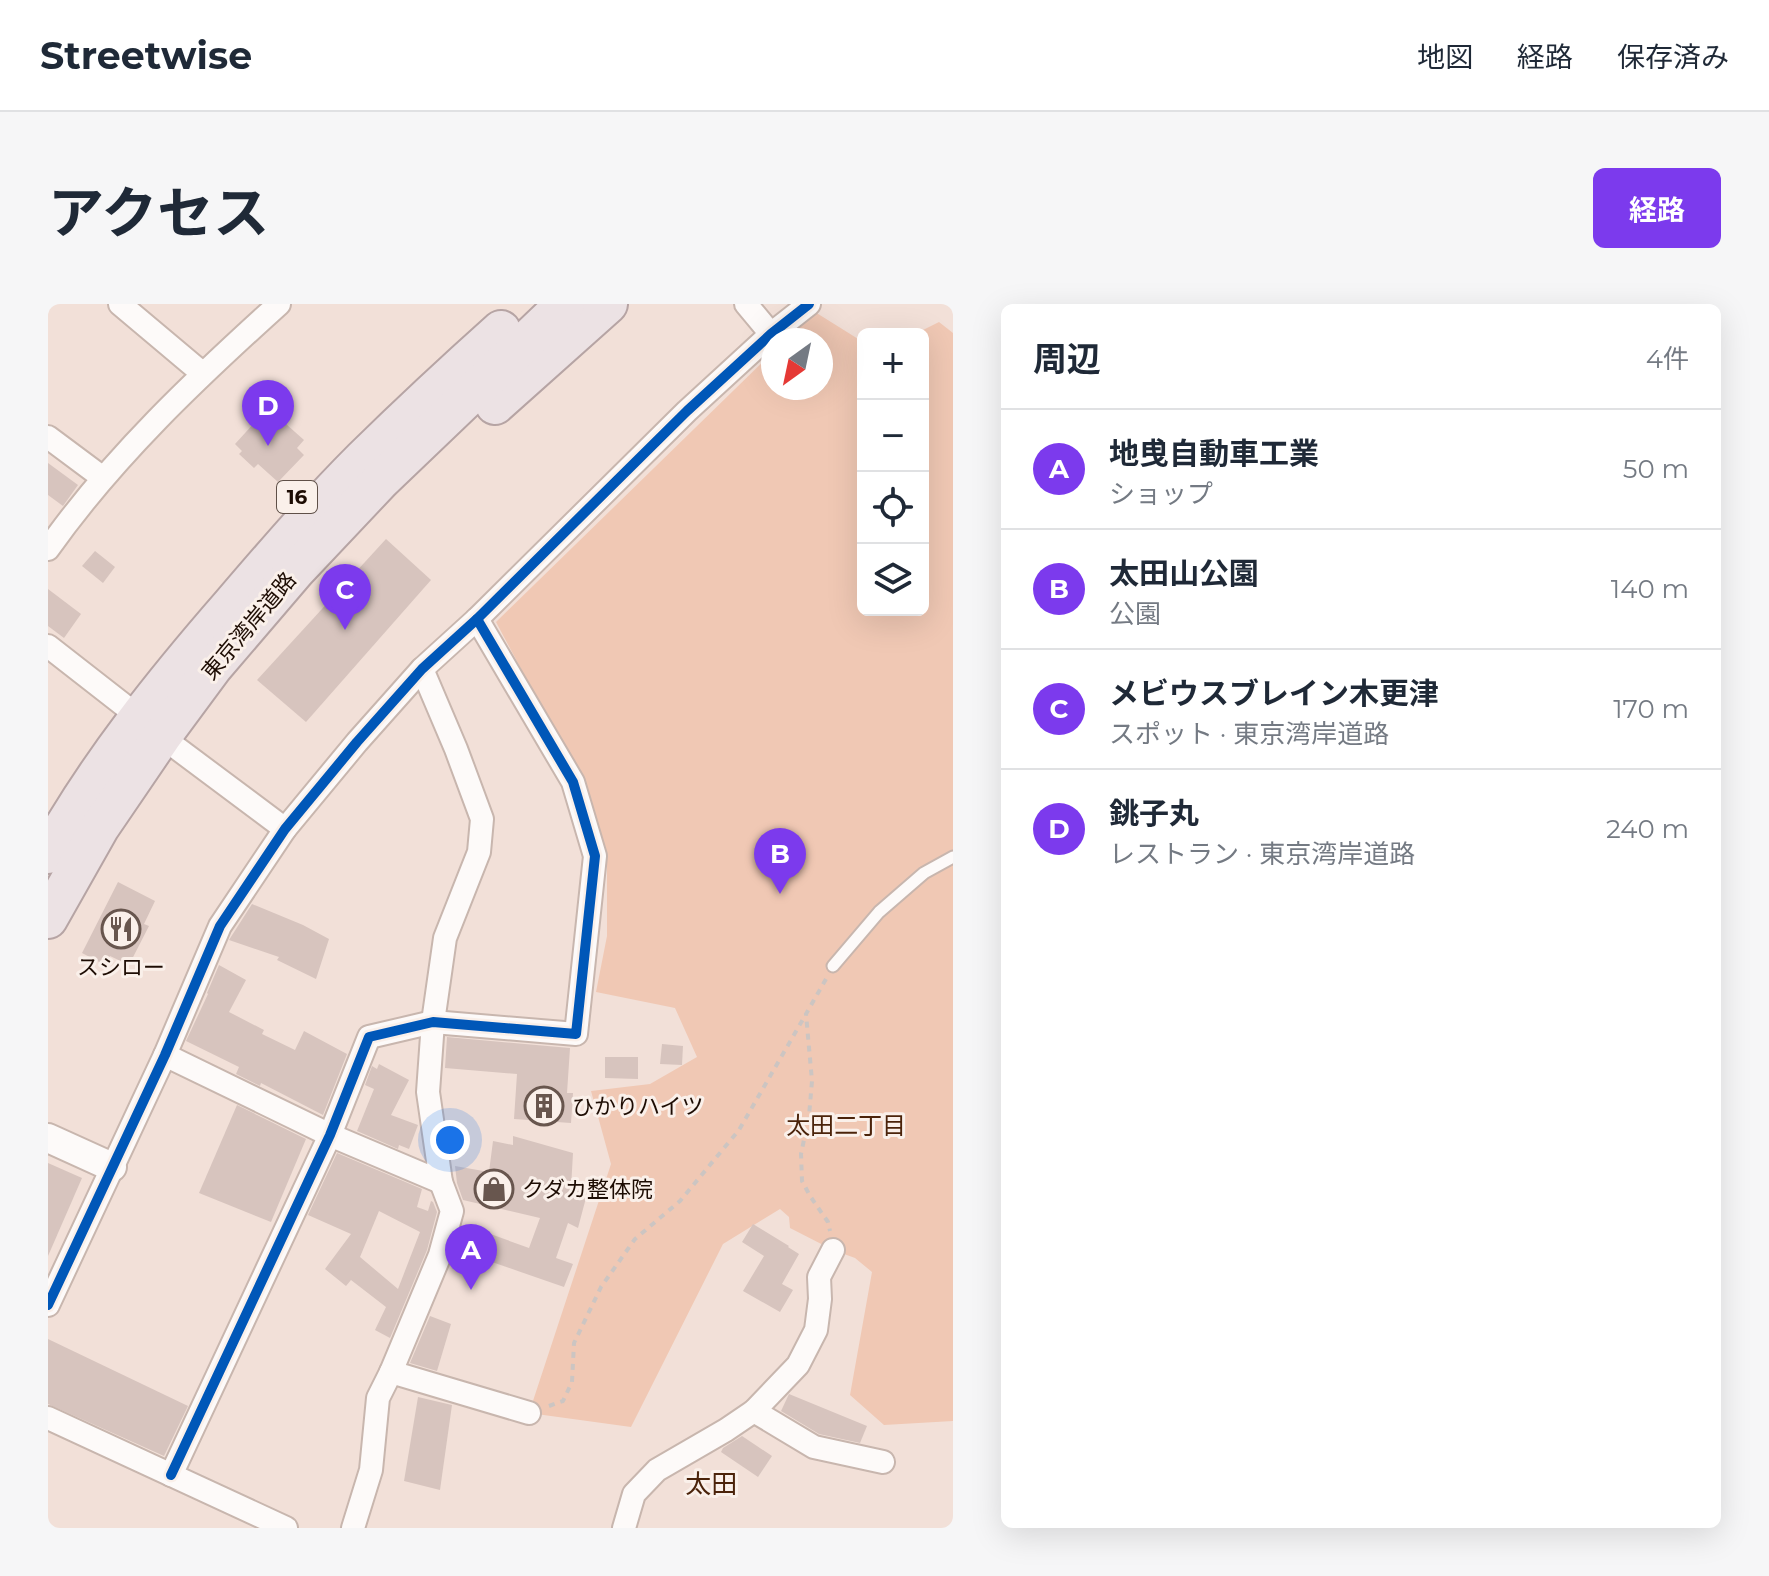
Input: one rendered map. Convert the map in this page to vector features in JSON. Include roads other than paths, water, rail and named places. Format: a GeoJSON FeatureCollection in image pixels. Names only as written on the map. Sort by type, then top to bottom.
{"type":"FeatureCollection","features":[{"type":"Feature","properties":{"kind":"highway","name":"16"},"geometry":{"type":"LineString","coordinates":[[139,717],[145,681],[173,641],[256,541],[342,448],[494,304]]}},
{"type":"Feature","properties":{"kind":"highway","name":"東京湾岸道路"},"geometry":{"type":"LineString","coordinates":[[48,919],[100,827],[162,736],[202,660],[275,554],[361,461],[530,304]]}},
{"type":"Feature","properties":{"kind":"highway","name":"東京湾岸道路"},"geometry":{"type":"LineString","coordinates":[[48,854],[71,812],[139,717],[296,570],[381,480],[565,304]]}},
{"type":"Feature","properties":{"kind":"highway","name":"16"},"geometry":{"type":"LineString","coordinates":[[100,827],[153,774],[228,680],[397,493],[608,304]]}},
{"type":"Feature","properties":{"kind":"street"},"geometry":{"type":"LineString","coordinates":[[120,304],[202,373]]}},
{"type":"Feature","properties":{"kind":"street"},"geometry":{"type":"LineString","coordinates":[[48,549],[103,478],[202,373],[279,304]]}},
{"type":"Feature","properties":{"kind":"street"},"geometry":{"type":"LineString","coordinates":[[746,304],[766,328]]}},
{"type":"Feature","properties":{"kind":"street"},"geometry":{"type":"LineString","coordinates":[[779,328],[809,304]]}},
{"type":"Feature","properties":{"kind":"street"},"geometry":{"type":"LineString","coordinates":[[48,1305],[165,1055],[220,926],[285,829],[422,669],[761,343]]}},
{"type":"Feature","properties":{"kind":"street"},"geometry":{"type":"LineString","coordinates":[[48,437],[103,478]]}},
{"type":"Feature","properties":{"kind":"street"},"geometry":{"type":"LineString","coordinates":[[171,1475],[330,1135],[369,1037],[433,1022],[576,1034],[595,856],[573,782],[477,619]]}},
{"type":"Feature","properties":{"kind":"street"},"geometry":{"type":"LineString","coordinates":[[48,646],[139,717]]}},
{"type":"Feature","properties":{"kind":"street"},"geometry":{"type":"LineString","coordinates":[[353,1528],[371,1470],[378,1398],[440,1255],[452,1211],[441,1182],[428,1092],[433,1022],[445,938],[479,852],[482,819],[422,669]]}},
{"type":"Feature","properties":{"kind":"street"},"geometry":{"type":"LineString","coordinates":[[174,746],[285,829]]}},
{"type":"Feature","properties":{"kind":"street"},"geometry":{"type":"LineString","coordinates":[[165,1055],[330,1135],[441,1182]]}},
{"type":"Feature","properties":{"kind":"street"},"geometry":{"type":"LineString","coordinates":[[48,1138],[112,1167]]}},
{"type":"Feature","properties":{"kind":"street"},"geometry":{"type":"LineString","coordinates":[[624,1528],[634,1494],[657,1470],[754,1411],[798,1365],[816,1330],[819,1277],[833,1250]]}},
{"type":"Feature","properties":{"kind":"street"},"geometry":{"type":"LineString","coordinates":[[391,1372],[529,1413]]}},
{"type":"Feature","properties":{"kind":"street"},"geometry":{"type":"LineString","coordinates":[[754,1411],[814,1447],[883,1462]]}},
{"type":"Feature","properties":{"kind":"street"},"geometry":{"type":"LineString","coordinates":[[48,1418],[286,1528]]}},
{"type":"Feature","properties":{"kind":"lane"},"geometry":{"type":"LineString","coordinates":[[833,966],[879,912],[924,873],[953,857]]}},
{"type":"Feature","properties":{"kind":"place","name":"銚子丸"},"geometry":{"type":"Point","coordinates":[268,446]}},
{"type":"Feature","properties":{"kind":"place","name":"メビウスブレイン木更津"},"geometry":{"type":"Point","coordinates":[345,630]}},
{"type":"Feature","properties":{"kind":"place","name":"太田山公園"},"geometry":{"type":"Point","coordinates":[780,894]}},
{"type":"Feature","properties":{"kind":"place","name":"スシロー"},"geometry":{"type":"Point","coordinates":[121,929]}},
{"type":"Feature","properties":{"kind":"place","name":"ひかりハイツ"},"geometry":{"type":"Point","coordinates":[544,1106]}},
{"type":"Feature","properties":{"kind":"place","name":"クダカ整体院"},"geometry":{"type":"Point","coordinates":[494,1189]}},
{"type":"Feature","properties":{"kind":"place","name":"地曵自動車工業"},"geometry":{"type":"Point","coordinates":[471,1290]}},
{"type":"Feature","properties":{"kind":"district","name":"太田二丁目"},"geometry":{"type":"Point","coordinates":[846,1125]}},
{"type":"Feature","properties":{"kind":"district","name":"太田"},"geometry":{"type":"Point","coordinates":[711,1484]}}]}
